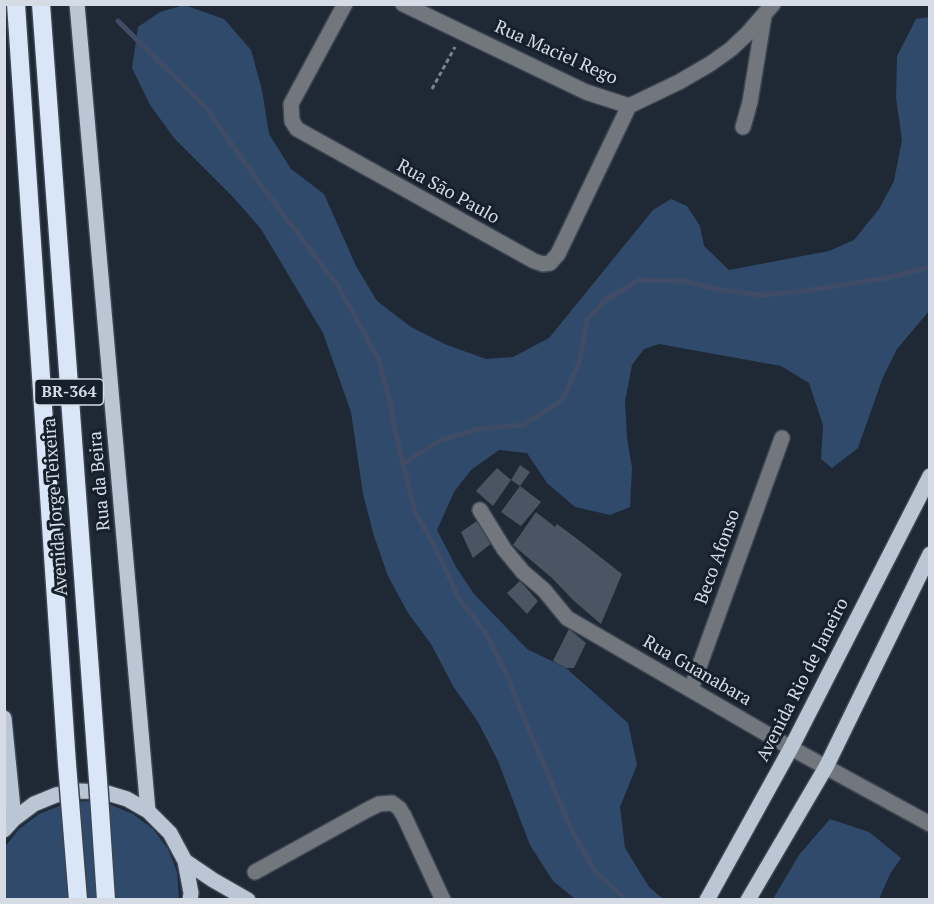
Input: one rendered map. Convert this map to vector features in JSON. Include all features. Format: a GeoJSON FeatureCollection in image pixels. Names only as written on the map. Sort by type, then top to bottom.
{"type":"FeatureCollection","features":[{"type":"Feature","properties":{"kind":"highway","name":"Avenida Jorge Teixeira"},"geometry":{"type":"LineString","coordinates":[[16,4],[78,900]]}},
{"type":"Feature","properties":{"kind":"highway","name":"Avenida Jorge Teixeira"},"geometry":{"type":"LineString","coordinates":[[41,4],[106,900]]}},
{"type":"Feature","properties":{"kind":"main road","name":"Rua da Beira"},"geometry":{"type":"LineString","coordinates":[[77,4],[148,811]]}},
{"type":"Feature","properties":{"kind":"main road","name":"Avenida Rio de Janeiro"},"geometry":{"type":"LineString","coordinates":[[707,900],[791,748],[930,476]]}},
{"type":"Feature","properties":{"kind":"main road"},"geometry":{"type":"LineString","coordinates":[[748,900],[826,767],[930,554]]}},
{"type":"Feature","properties":{"kind":"main road"},"geometry":{"type":"LineString","coordinates":[[4,718],[9,824]]}},
{"type":"Feature","properties":{"kind":"main road"},"geometry":{"type":"LineString","coordinates":[[9,824],[34,804],[56,795],[80,791],[104,792],[127,799],[148,811],[170,833],[185,861],[190,900]]}},
{"type":"Feature","properties":{"kind":"main road"},"geometry":{"type":"LineString","coordinates":[[185,861],[248,900]]}},
{"type":"Feature","properties":{"kind":"street","name":"Rua Maciel Rego"},"geometry":{"type":"LineString","coordinates":[[403,4],[586,92],[629,105]]}},
{"type":"Feature","properties":{"kind":"street","name":"Rua São Paulo"},"geometry":{"type":"LineString","coordinates":[[339,7],[291,104],[292,121],[297,129],[534,261],[543,264],[550,263],[558,254],[629,105]]}},
{"type":"Feature","properties":{"kind":"street"},"geometry":{"type":"LineString","coordinates":[[629,105],[679,82],[710,64],[731,49],[768,10]]}},
{"type":"Feature","properties":{"kind":"street"},"geometry":{"type":"LineString","coordinates":[[742,128],[750,102],[768,10]]}},
{"type":"Feature","properties":{"kind":"street","name":"Beco Afonso"},"geometry":{"type":"LineString","coordinates":[[691,689],[782,438]]}},
{"type":"Feature","properties":{"kind":"street","name":"Rua Guanabara"},"geometry":{"type":"LineString","coordinates":[[480,510],[504,549],[523,572],[544,590],[567,618],[791,748],[930,824]]}},
{"type":"Feature","properties":{"kind":"street"},"geometry":{"type":"LineString","coordinates":[[255,872],[367,810],[379,804],[392,803],[404,816],[443,900]]}},
{"type":"Feature","properties":{"kind":"path"},"geometry":{"type":"LineString","coordinates":[[432,89],[464,32]]}},
{"type":"Feature","properties":{"kind":"shaded area"},"geometry":{"type":"Polygon","coordinates":[[[184,5],[224,19],[251,50],[262,90],[269,134],[291,169],[324,194],[356,266],[377,301],[411,327],[447,345],[486,359],[513,357],[549,338],[653,210],[671,199],[687,206],[700,226],[704,246],[729,270],[829,251],[854,240],[879,209],[894,181],[902,140],[896,98],[897,56],[916,19],[929,17],[929,311],[897,349],[883,377],[858,448],[832,468],[821,459],[823,425],[809,383],[781,366],[659,344],[644,349],[632,365],[625,401],[627,438],[632,468],[630,507],[610,515],[575,507],[547,483],[527,453],[499,450],[471,470],[454,492],[437,530],[456,567],[474,594],[527,649],[566,668],[628,723],[637,765],[620,807],[625,848],[649,887],[663,899],[575,899],[553,881],[530,845],[498,761],[478,722],[453,686],[431,644],[408,613],[388,576],[363,494],[351,412],[323,333],[261,229],[234,198],[174,138],[150,105],[132,68],[138,27],[160,12],[184,5]]]}},
{"type":"Feature","properties":{"kind":"shaded area"},"geometry":{"type":"Polygon","coordinates":[[[86,801],[111,805],[133,814],[153,829],[168,849],[177,872],[179,899],[5,899],[4,848],[19,829],[39,814],[62,805],[86,801]]]}},
{"type":"Feature","properties":{"kind":"shaded area"},"geometry":{"type":"Polygon","coordinates":[[[830,819],[869,832],[901,858],[890,874],[879,899],[773,899],[799,855],[830,819]]]}},
{"type":"Feature","properties":{"kind":"building"},"geometry":{"type":"Polygon","coordinates":[[[520,465],[530,472],[520,486],[511,480],[520,465]]]}},
{"type":"Feature","properties":{"kind":"building"},"geometry":{"type":"Polygon","coordinates":[[[497,468],[511,480],[493,506],[476,491],[497,468]]]}},
{"type":"Feature","properties":{"kind":"building"},"geometry":{"type":"Polygon","coordinates":[[[520,486],[541,502],[521,526],[501,512],[520,486]]]}},
{"type":"Feature","properties":{"kind":"building"},"geometry":{"type":"Polygon","coordinates":[[[536,512],[555,527],[557,524],[622,574],[601,624],[513,545],[536,512]]]}},
{"type":"Feature","properties":{"kind":"building"},"geometry":{"type":"Polygon","coordinates":[[[480,519],[493,542],[473,558],[461,532],[480,519]]]}},
{"type":"Feature","properties":{"kind":"building"},"geometry":{"type":"Polygon","coordinates":[[[520,581],[538,601],[527,614],[507,593],[520,581]]]}},
{"type":"Feature","properties":{"kind":"building"},"geometry":{"type":"Polygon","coordinates":[[[569,629],[586,643],[574,668],[566,668],[553,661],[569,629]]]}},
{"type":"Feature","properties":{"kind":"waterway"},"geometry":{"type":"LineString","coordinates":[[118,21],[207,109],[257,180],[338,286],[378,358],[415,512],[434,545],[459,599],[485,632],[507,675],[573,833],[595,871],[626,900]]}},
{"type":"Feature","properties":{"kind":"waterway"},"geometry":{"type":"LineString","coordinates":[[403,464],[439,441],[478,429],[523,425],[558,403],[564,397],[580,360],[587,320],[605,300],[639,280],[682,281],[722,290],[762,295],[887,278],[930,267]]}}]}
